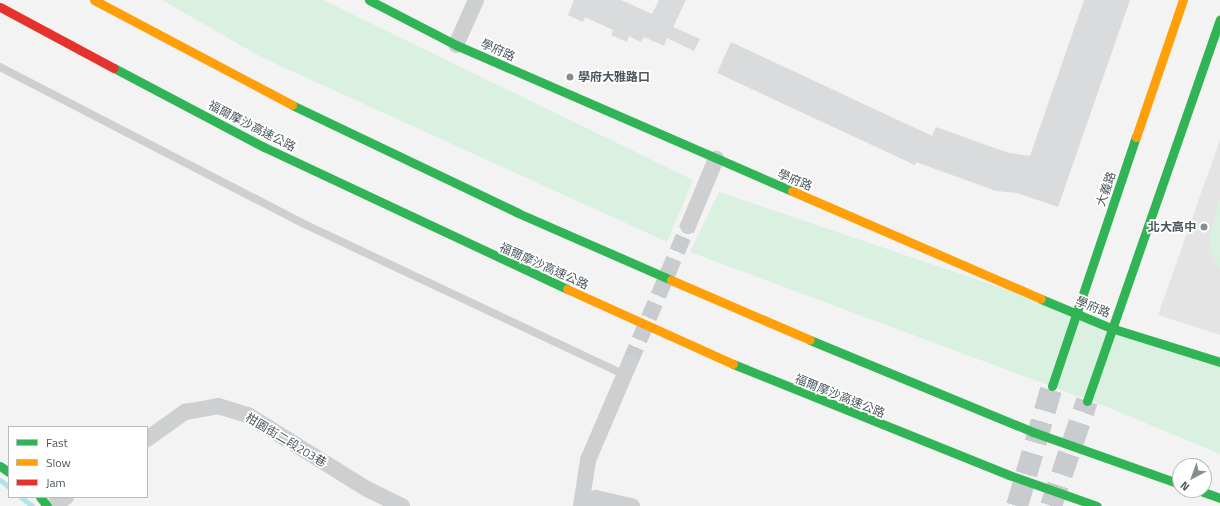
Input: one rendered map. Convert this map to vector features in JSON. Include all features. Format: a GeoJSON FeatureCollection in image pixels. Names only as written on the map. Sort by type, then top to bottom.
{"type":"FeatureCollection","features":[{"type":"Feature","properties":{"kind":"main road"},"geometry":{"type":"LineString","coordinates":[[94,0],[294,106],[518,213],[794,334],[1033,432],[1172,481]]}},
{"type":"Feature","properties":{"kind":"main road","name":"學府路"},"geometry":{"type":"LineString","coordinates":[[369,0],[456,44],[716,159],[1076,314],[1111,328],[1220,362]]}},
{"type":"Feature","properties":{"kind":"main road","name":"大義路"},"geometry":{"type":"LineString","coordinates":[[1052,386],[1183,0]]}},
{"type":"Feature","properties":{"kind":"main road","name":"福爾摩沙高速公路"},"geometry":{"type":"LineString","coordinates":[[0,7],[264,147],[510,264],[780,385],[1009,476],[1096,506]]}},
{"type":"Feature","properties":{"kind":"main road"},"geometry":{"type":"LineString","coordinates":[[1087,400],[1220,19]]}},
{"type":"Feature","properties":{"kind":"main road"},"geometry":{"type":"LineString","coordinates":[[41,498],[47,506]]}},
{"type":"Feature","properties":{"kind":"street"},"geometry":{"type":"LineString","coordinates":[[456,44],[476,0]]}},
{"type":"Feature","properties":{"kind":"street"},"geometry":{"type":"LineString","coordinates":[[688,226],[716,159]]}},
{"type":"Feature","properties":{"kind":"street"},"geometry":{"type":"LineString","coordinates":[[582,506],[588,460],[628,368]]}},
{"type":"Feature","properties":{"kind":"street","name":"柑園街二段203巷"},"geometry":{"type":"LineString","coordinates":[[148,438],[185,412],[218,406],[248,415],[367,489],[402,506]]}},
{"type":"Feature","properties":{"kind":"street"},"geometry":{"type":"LineString","coordinates":[[53,506],[65,498]]}},
{"type":"Feature","properties":{"kind":"street"},"geometry":{"type":"LineString","coordinates":[[582,506],[596,498],[632,506]]}},
{"type":"Feature","properties":{"kind":"lane"},"geometry":{"type":"LineString","coordinates":[[0,67],[302,223],[628,368]]}},
{"type":"Feature","properties":{"kind":"shaded area","name":"北大高中"},"geometry":{"type":"Polygon","coordinates":[[[1220,140],[1220,335],[1158,315],[1220,140]]]}},
{"type":"Feature","properties":{"kind":"green space"},"geometry":{"type":"Polygon","coordinates":[[[162,0],[323,0],[693,180],[667,242],[261,57],[162,0]]]}},
{"type":"Feature","properties":{"kind":"green space"},"geometry":{"type":"Polygon","coordinates":[[[719,192],[1220,362],[1220,454],[1107,407],[690,252],[719,192]]]}},
{"type":"Feature","properties":{"kind":"green space"},"geometry":{"type":"Polygon","coordinates":[[[1220,198],[1220,269],[1211,252],[1209,238],[1220,198]]]}},
{"type":"Feature","properties":{"kind":"building"},"geometry":{"type":"Polygon","coordinates":[[[574,0],[621,0],[652,14],[659,0],[686,0],[673,27],[700,39],[694,51],[667,38],[664,46],[644,37],[641,42],[629,36],[627,42],[611,35],[613,30],[585,17],[583,22],[568,15],[574,0]]]}},
{"type":"Feature","properties":{"kind":"building"},"geometry":{"type":"Polygon","coordinates":[[[1084,0],[1130,0],[1058,207],[1017,193],[996,191],[916,162],[915,165],[717,73],[731,42],[932,136],[936,127],[1009,153],[1030,156],[1084,0]]]}},
{"type":"Feature","properties":{"kind":"waterway"},"geometry":{"type":"LineString","coordinates":[[0,480],[8,486]]}},
{"type":"Feature","properties":{"kind":"waterway"},"geometry":{"type":"LineString","coordinates":[[22,498],[32,506]]}},
{"type":"Feature","properties":{"kind":"tunnel"},"geometry":{"type":"LineString","coordinates":[[630,362],[688,226]]}},
{"type":"Feature","properties":{"kind":"tunnel"},"geometry":{"type":"LineString","coordinates":[[1017,506],[1052,386]]}},
{"type":"Feature","properties":{"kind":"tunnel"},"geometry":{"type":"LineString","coordinates":[[1051,506],[1087,401]]}},
{"type":"Feature","properties":{"kind":"traffic: fast"},"geometry":{"type":"LineString","coordinates":[[369,0],[456,45],[792,191]]}},
{"type":"Feature","properties":{"kind":"traffic: fast"},"geometry":{"type":"LineString","coordinates":[[1087,401],[1220,19]]}},
{"type":"Feature","properties":{"kind":"traffic: fast"},"geometry":{"type":"LineString","coordinates":[[114,68],[264,147],[567,289]]}},
{"type":"Feature","properties":{"kind":"traffic: fast"},"geometry":{"type":"LineString","coordinates":[[292,105],[518,213],[671,280]]}},
{"type":"Feature","properties":{"kind":"traffic: fast"},"geometry":{"type":"LineString","coordinates":[[1052,386],[1136,137]]}},
{"type":"Feature","properties":{"kind":"traffic: fast"},"geometry":{"type":"LineString","coordinates":[[1041,299],[1111,328],[1220,362]]}},
{"type":"Feature","properties":{"kind":"traffic: fast"},"geometry":{"type":"LineString","coordinates":[[810,340],[1033,432],[1172,481]]}},
{"type":"Feature","properties":{"kind":"traffic: fast"},"geometry":{"type":"LineString","coordinates":[[733,364],[1009,475],[1097,506]]}},
{"type":"Feature","properties":{"kind":"traffic: fast"},"geometry":{"type":"LineString","coordinates":[[0,466],[8,471]]}},
{"type":"Feature","properties":{"kind":"traffic: fast"},"geometry":{"type":"LineString","coordinates":[[1212,495],[1220,498]]}},
{"type":"Feature","properties":{"kind":"traffic: fast"},"geometry":{"type":"LineString","coordinates":[[41,498],[47,506]]}},
{"type":"Feature","properties":{"kind":"traffic: slow"},"geometry":{"type":"LineString","coordinates":[[94,0],[292,105]]}},
{"type":"Feature","properties":{"kind":"traffic: slow"},"geometry":{"type":"LineString","coordinates":[[1136,137],[1183,0]]}},
{"type":"Feature","properties":{"kind":"traffic: slow"},"geometry":{"type":"LineString","coordinates":[[792,191],[1041,299]]}},
{"type":"Feature","properties":{"kind":"traffic: slow"},"geometry":{"type":"LineString","coordinates":[[671,280],[810,340]]}},
{"type":"Feature","properties":{"kind":"traffic: slow"},"geometry":{"type":"LineString","coordinates":[[567,289],[733,364]]}},
{"type":"Feature","properties":{"kind":"traffic: jam"},"geometry":{"type":"LineString","coordinates":[[0,7],[114,68]]}},
{"type":"Feature","properties":{"kind":"place","name":"學府大雅路口"},"geometry":{"type":"Point","coordinates":[570,77]}},
{"type":"Feature","properties":{"kind":"place","name":"北大高中"},"geometry":{"type":"Point","coordinates":[1204,227]}}]}
